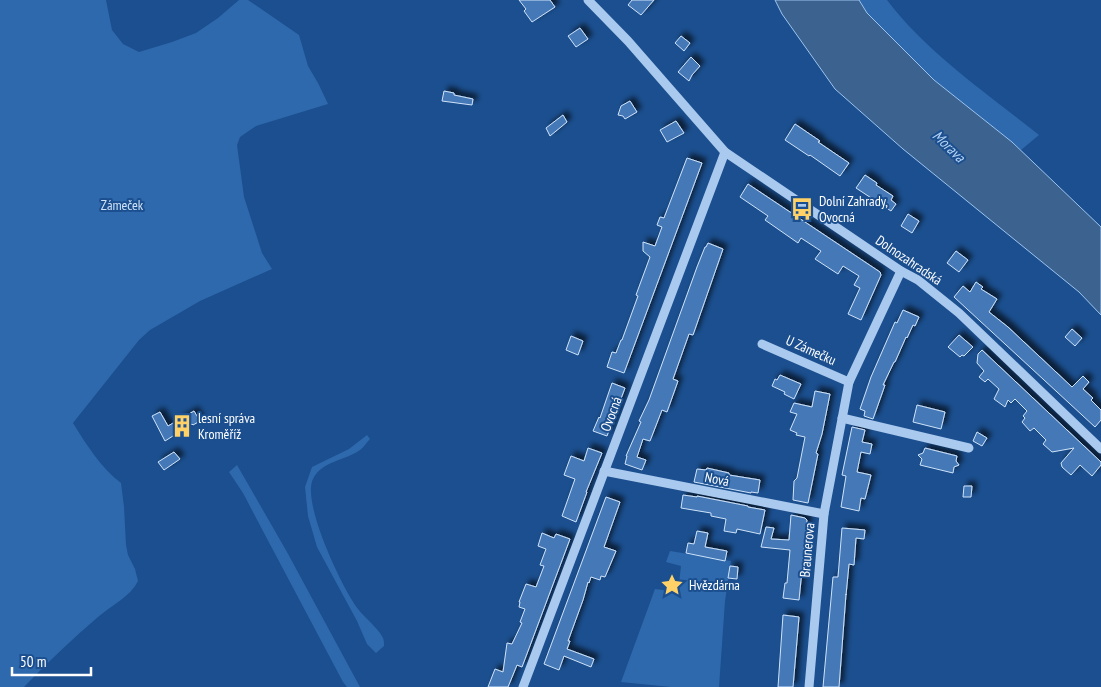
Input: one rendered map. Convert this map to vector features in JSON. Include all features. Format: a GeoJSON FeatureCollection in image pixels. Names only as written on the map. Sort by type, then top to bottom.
{"type":"FeatureCollection","features":[{"type":"Feature","properties":{"kind":"street","name":"Dolnozahradská"},"geometry":{"type":"LineString","coordinates":[[588,0],[628,41],[725,152],[918,280],[959,313],[1101,448]]}},
{"type":"Feature","properties":{"kind":"street","name":"Ovocná"},"geometry":{"type":"LineString","coordinates":[[523,687],[725,152]]}},
{"type":"Feature","properties":{"kind":"street","name":"Braunerova"},"geometry":{"type":"LineString","coordinates":[[809,687],[824,514],[849,382],[901,270]]}},
{"type":"Feature","properties":{"kind":"street","name":"U Zámečku"},"geometry":{"type":"LineString","coordinates":[[762,344],[849,382]]}},
{"type":"Feature","properties":{"kind":"street"},"geometry":{"type":"LineString","coordinates":[[842,418],[969,448]]}},
{"type":"Feature","properties":{"kind":"street","name":"Nová"},"geometry":{"type":"LineString","coordinates":[[604,471],[824,514]]}},
{"type":"Feature","properties":{"kind":"green space","name":"Zámeček"},"geometry":{"type":"Polygon","coordinates":[[[0,0],[106,0],[112,30],[123,44],[139,52],[196,33],[239,0],[248,0],[299,35],[308,66],[328,104],[256,126],[240,137],[237,145],[244,197],[262,253],[272,269],[200,301],[150,330],[139,340],[73,423],[100,463],[121,483],[126,545],[138,581],[126,596],[98,617],[24,687],[0,687],[0,0]]]}},
{"type":"Feature","properties":{"kind":"green space"},"geometry":{"type":"Polygon","coordinates":[[[859,0],[887,0],[920,38],[939,55],[1039,135],[1021,150],[934,80],[867,13],[859,0]]]}},
{"type":"Feature","properties":{"kind":"green space"},"geometry":{"type":"Polygon","coordinates":[[[367,435],[370,439],[360,450],[322,468],[313,479],[311,490],[318,525],[334,566],[351,599],[379,631],[383,639],[384,646],[376,653],[367,644],[357,621],[317,547],[308,516],[305,487],[312,467],[349,449],[367,435]]]}},
{"type":"Feature","properties":{"kind":"green space"},"geometry":{"type":"Polygon","coordinates":[[[237,465],[287,552],[360,687],[347,687],[343,682],[243,493],[229,472],[237,465]]]}},
{"type":"Feature","properties":{"kind":"green space"},"geometry":{"type":"Polygon","coordinates":[[[670,551],[731,561],[725,601],[719,687],[671,687],[621,682],[655,589],[678,592],[681,566],[666,562],[670,551]]]}},
{"type":"Feature","properties":{"kind":"water","name":"Morava"},"geometry":{"type":"Polygon","coordinates":[[[775,0],[859,0],[867,13],[934,80],[1012,142],[1101,227],[1101,315],[1079,292],[903,149],[835,89],[782,14],[775,0]]]}},
{"type":"Feature","properties":{"kind":"building"},"geometry":{"type":"Polygon","coordinates":[[[519,0],[550,0],[555,7],[532,22],[519,0]]]}},
{"type":"Feature","properties":{"kind":"building"},"geometry":{"type":"Polygon","coordinates":[[[632,0],[654,0],[641,15],[628,5],[632,0]]]}},
{"type":"Feature","properties":{"kind":"building"},"geometry":{"type":"Polygon","coordinates":[[[580,28],[588,39],[576,47],[568,36],[580,28]]]}},
{"type":"Feature","properties":{"kind":"building"},"geometry":{"type":"Polygon","coordinates":[[[681,36],[690,43],[684,51],[675,43],[681,36]]]}},
{"type":"Feature","properties":{"kind":"building"},"geometry":{"type":"Polygon","coordinates":[[[691,57],[700,66],[689,81],[678,72],[691,57]]]}},
{"type":"Feature","properties":{"kind":"building"},"geometry":{"type":"Polygon","coordinates":[[[444,91],[473,99],[472,105],[442,101],[444,91]]]}},
{"type":"Feature","properties":{"kind":"building"},"geometry":{"type":"Polygon","coordinates":[[[630,101],[637,112],[625,119],[623,116],[618,115],[621,106],[630,101]]]}},
{"type":"Feature","properties":{"kind":"building"},"geometry":{"type":"Polygon","coordinates":[[[563,115],[567,122],[550,136],[546,128],[563,115]]]}},
{"type":"Feature","properties":{"kind":"building"},"geometry":{"type":"Polygon","coordinates":[[[676,121],[684,133],[667,142],[660,130],[676,121]]]}},
{"type":"Feature","properties":{"kind":"building"},"geometry":{"type":"Polygon","coordinates":[[[795,124],[849,163],[840,176],[785,140],[795,124]]]}},
{"type":"Feature","properties":{"kind":"building"},"geometry":{"type":"Polygon","coordinates":[[[687,158],[702,163],[624,373],[607,367],[612,352],[616,353],[622,340],[650,257],[643,251],[643,242],[655,246],[662,227],[657,225],[660,217],[664,218],[687,158]]]}},
{"type":"Feature","properties":{"kind":"building"},"geometry":{"type":"Polygon","coordinates":[[[865,175],[893,196],[891,200],[896,204],[891,211],[856,188],[865,175]]]}},
{"type":"Feature","properties":{"kind":"building"},"geometry":{"type":"Polygon","coordinates":[[[748,184],[880,272],[881,275],[861,320],[848,314],[860,288],[854,285],[859,276],[843,266],[838,274],[815,259],[821,251],[801,238],[798,243],[765,220],[768,216],[740,197],[748,184]]]}},
{"type":"Feature","properties":{"kind":"building"},"geometry":{"type":"Polygon","coordinates":[[[908,214],[919,221],[912,233],[901,226],[908,214]]]}},
{"type":"Feature","properties":{"kind":"building"},"geometry":{"type":"Polygon","coordinates":[[[708,243],[723,249],[693,335],[689,334],[673,379],[678,381],[667,412],[662,410],[650,441],[643,439],[637,457],[646,460],[642,470],[625,464],[626,456],[641,422],[639,421],[649,400],[697,267],[708,243]]]}},
{"type":"Feature","properties":{"kind":"building"},"geometry":{"type":"Polygon","coordinates":[[[956,251],[968,260],[959,272],[947,263],[956,251]]]}},
{"type":"Feature","properties":{"kind":"building"},"geometry":{"type":"Polygon","coordinates":[[[976,282],[983,287],[981,289],[997,299],[989,312],[1008,327],[1072,387],[1083,376],[1089,382],[1083,389],[1093,398],[1091,400],[1101,410],[1101,420],[1095,427],[954,297],[963,286],[970,292],[976,282]]]}},
{"type":"Feature","properties":{"kind":"building"},"geometry":{"type":"Polygon","coordinates":[[[903,310],[919,317],[915,326],[913,325],[906,337],[883,385],[885,385],[873,419],[864,416],[865,411],[860,409],[871,377],[895,322],[897,323],[903,310]]]}},
{"type":"Feature","properties":{"kind":"building"},"geometry":{"type":"Polygon","coordinates":[[[1072,329],[1082,338],[1075,346],[1065,337],[1072,329]]]}},
{"type":"Feature","properties":{"kind":"building"},"geometry":{"type":"Polygon","coordinates":[[[959,335],[973,347],[964,356],[960,357],[948,347],[959,335]]]}},
{"type":"Feature","properties":{"kind":"building"},"geometry":{"type":"Polygon","coordinates":[[[571,336],[583,341],[578,355],[566,350],[571,336]]]}},
{"type":"Feature","properties":{"kind":"building"},"geometry":{"type":"Polygon","coordinates":[[[982,350],[1101,462],[1101,465],[1092,476],[1080,465],[1071,475],[1062,467],[1061,463],[1074,448],[1052,452],[1043,444],[1046,440],[1034,428],[1030,431],[1022,422],[1025,418],[1023,416],[1027,411],[1015,399],[1011,403],[1008,400],[1005,407],[994,399],[999,389],[988,379],[985,382],[979,377],[984,371],[977,363],[978,354],[982,350]]]}},
{"type":"Feature","properties":{"kind":"building"},"geometry":{"type":"Polygon","coordinates":[[[780,375],[801,384],[794,399],[772,386],[775,379],[777,380],[780,375]]]}},
{"type":"Feature","properties":{"kind":"building"},"geometry":{"type":"Polygon","coordinates":[[[612,383],[625,388],[607,436],[593,431],[600,418],[612,383]]]}},
{"type":"Feature","properties":{"kind":"building"},"geometry":{"type":"Polygon","coordinates":[[[815,391],[830,394],[816,453],[818,454],[808,503],[793,500],[794,481],[797,478],[805,437],[796,435],[797,433],[790,430],[797,414],[790,412],[794,403],[812,407],[815,391]]]}},
{"type":"Feature","properties":{"kind":"building"},"geometry":{"type":"Polygon","coordinates":[[[917,405],[945,412],[941,429],[913,422],[917,405]]]}},
{"type":"Feature","properties":{"kind":"building"},"geometry":{"type":"Polygon","coordinates":[[[194,411],[200,421],[165,441],[152,416],[160,412],[168,426],[194,411]]]}},
{"type":"Feature","properties":{"kind":"building"},"geometry":{"type":"Polygon","coordinates":[[[852,427],[865,430],[862,442],[872,444],[870,454],[861,452],[857,472],[871,475],[865,499],[861,498],[859,511],[841,507],[846,476],[842,475],[852,427]]]}},
{"type":"Feature","properties":{"kind":"building"},"geometry":{"type":"Polygon","coordinates":[[[977,432],[987,438],[982,446],[973,441],[977,432]]]}},
{"type":"Feature","properties":{"kind":"building"},"geometry":{"type":"Polygon","coordinates":[[[588,448],[602,453],[576,522],[562,516],[575,479],[564,475],[571,456],[584,461],[588,448]]]}},
{"type":"Feature","properties":{"kind":"building"},"geometry":{"type":"Polygon","coordinates":[[[925,448],[957,456],[956,461],[959,465],[954,467],[953,473],[920,465],[922,459],[918,455],[923,453],[925,448]]]}},
{"type":"Feature","properties":{"kind":"building"},"geometry":{"type":"Polygon","coordinates":[[[174,452],[180,459],[164,470],[158,462],[174,452]]]}},
{"type":"Feature","properties":{"kind":"building"},"geometry":{"type":"Polygon","coordinates":[[[707,468],[729,473],[729,475],[760,480],[758,493],[694,482],[697,469],[706,470],[707,468]]]}},
{"type":"Feature","properties":{"kind":"building"},"geometry":{"type":"Polygon","coordinates":[[[964,486],[972,486],[971,497],[963,497],[964,486]]]}},
{"type":"Feature","properties":{"kind":"building"},"geometry":{"type":"Polygon","coordinates":[[[683,495],[697,496],[765,510],[760,534],[737,529],[736,533],[724,531],[726,519],[711,516],[711,513],[681,508],[683,495]]]}},
{"type":"Feature","properties":{"kind":"building"},"geometry":{"type":"Polygon","coordinates":[[[606,497],[620,502],[604,547],[616,551],[605,577],[601,576],[600,580],[591,577],[588,582],[567,649],[594,659],[591,667],[564,656],[559,670],[544,664],[606,497]]]}},
{"type":"Feature","properties":{"kind":"building"},"geometry":{"type":"Polygon","coordinates":[[[791,515],[807,520],[799,600],[783,598],[785,583],[787,583],[790,550],[761,547],[766,527],[774,528],[771,539],[789,540],[791,515]]]}},
{"type":"Feature","properties":{"kind":"building"},"geometry":{"type":"Polygon","coordinates":[[[842,528],[865,530],[864,539],[856,538],[854,565],[849,564],[839,687],[823,687],[833,577],[838,577],[842,528]]]}},
{"type":"Feature","properties":{"kind":"building"},"geometry":{"type":"Polygon","coordinates":[[[697,531],[708,533],[705,547],[727,551],[725,561],[686,553],[688,543],[694,544],[697,531]]]}},
{"type":"Feature","properties":{"kind":"building"},"geometry":{"type":"Polygon","coordinates":[[[542,533],[554,538],[556,534],[570,539],[522,667],[517,665],[508,687],[488,687],[495,669],[503,672],[507,643],[512,644],[522,623],[520,622],[525,609],[519,607],[519,602],[526,584],[536,587],[544,566],[540,565],[546,549],[538,546],[542,533]]]}},
{"type":"Feature","properties":{"kind":"building"},"geometry":{"type":"Polygon","coordinates":[[[730,566],[738,567],[737,579],[728,578],[730,566]]]}},
{"type":"Feature","properties":{"kind":"building"},"geometry":{"type":"Polygon","coordinates":[[[783,615],[799,617],[793,687],[778,687],[783,615]]]}},
{"type":"Feature","properties":{"kind":"place","name":"Dolní Zahrady, Ovocná"},"geometry":{"type":"Point","coordinates":[802,209]}},
{"type":"Feature","properties":{"kind":"place","name":"lesní správa Kroměříž"},"geometry":{"type":"Point","coordinates":[182,426]}},
{"type":"Feature","properties":{"kind":"place","name":"Hvězdárna"},"geometry":{"type":"Point","coordinates":[672,585]}}]}
